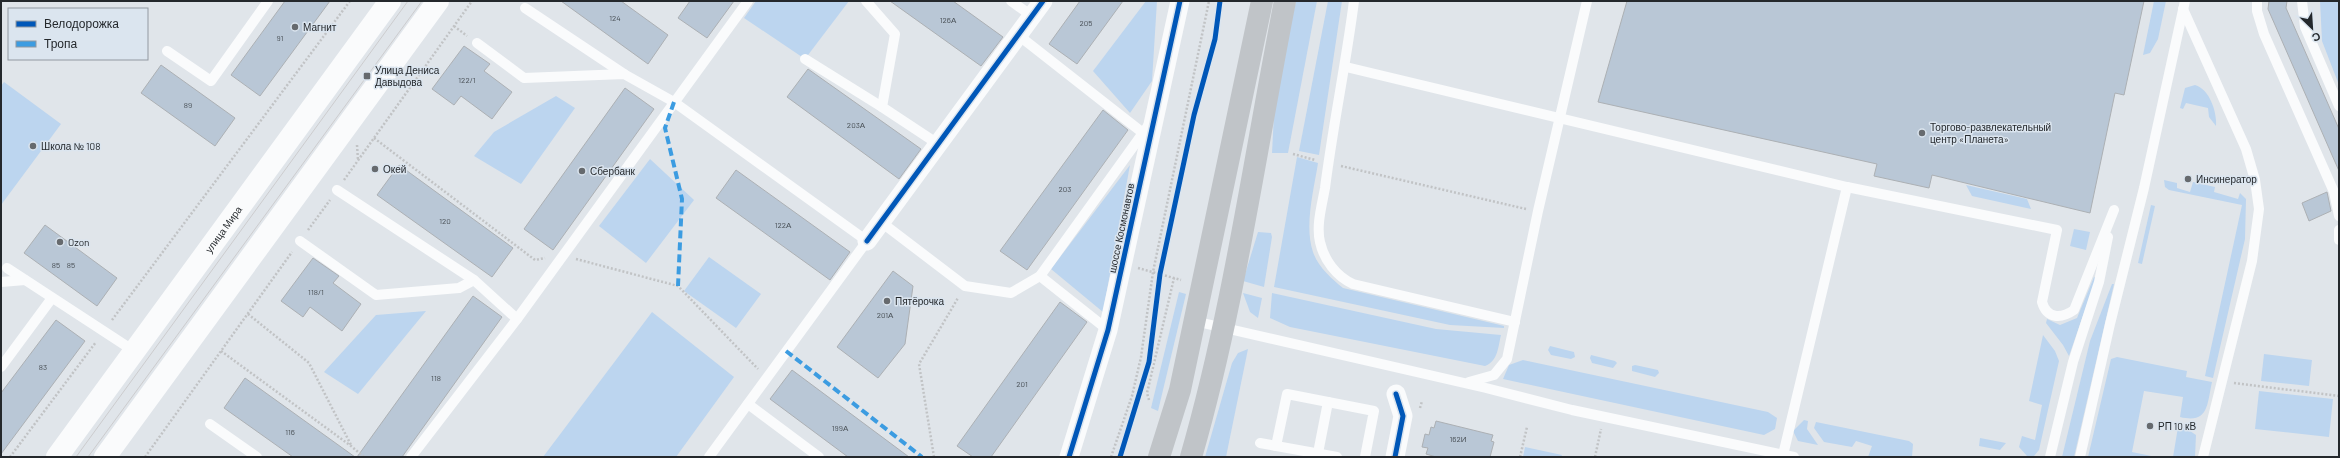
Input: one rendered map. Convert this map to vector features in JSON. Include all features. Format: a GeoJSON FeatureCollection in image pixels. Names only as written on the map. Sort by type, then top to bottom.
{"type":"FeatureCollection","features":[{"type":"Feature","properties":{"kind":"main road","name":"улица Мира"},"geometry":{"type":"LineString","coordinates":[[57,457],[390,1]]}},
{"type":"Feature","properties":{"kind":"main road"},"geometry":{"type":"LineString","coordinates":[[105,457],[438,1]]}},
{"type":"Feature","properties":{"kind":"main road"},"geometry":{"type":"LineString","coordinates":[[1159,457],[1180,390],[1262,1]]}},
{"type":"Feature","properties":{"kind":"main road"},"geometry":{"type":"LineString","coordinates":[[1190,457],[1207,402],[1223,327],[1285,1]]}},
{"type":"Feature","properties":{"kind":"street"},"geometry":{"type":"LineString","coordinates":[[867,241],[1043,1]]}},
{"type":"Feature","properties":{"kind":"street","name":"шоссе Космонавтов"},"geometry":{"type":"LineString","coordinates":[[1069,457],[1108,330],[1180,1]]}},
{"type":"Feature","properties":{"kind":"street"},"geometry":{"type":"LineString","coordinates":[[1395,457],[1403,416],[1396,394]]}},
{"type":"Feature","properties":{"kind":"lane"},"geometry":{"type":"LineString","coordinates":[[167,51],[211,81],[268,1]]}},
{"type":"Feature","properties":{"kind":"lane"},"geometry":{"type":"LineString","coordinates":[[411,457],[517,319],[748,1]]}},
{"type":"Feature","properties":{"kind":"lane"},"geometry":{"type":"LineString","coordinates":[[866,1],[895,34],[882,107]]}},
{"type":"Feature","properties":{"kind":"lane"},"geometry":{"type":"LineString","coordinates":[[1011,1],[1032,16]]}},
{"type":"Feature","properties":{"kind":"lane"},"geometry":{"type":"LineString","coordinates":[[1354,1],[1346,67],[1328,163],[1320,240],[1325,256],[1340,276],[1360,286],[1515,322]]}},
{"type":"Feature","properties":{"kind":"lane"},"geometry":{"type":"LineString","coordinates":[[1464,383],[1488,378],[1502,367],[1507,359],[1538,211],[1586,1]]}},
{"type":"Feature","properties":{"kind":"lane"},"geometry":{"type":"LineString","coordinates":[[2257,1],[2257,11],[2264,34],[2334,192],[2339,216]]}},
{"type":"Feature","properties":{"kind":"lane"},"geometry":{"type":"LineString","coordinates":[[2302,1],[2306,27],[2339,106]]}},
{"type":"Feature","properties":{"kind":"lane"},"geometry":{"type":"LineString","coordinates":[[2184,5],[2246,149],[2258,196],[2256,240],[2203,457]]}},
{"type":"Feature","properties":{"kind":"lane"},"geometry":{"type":"LineString","coordinates":[[2080,457],[2110,324],[2144,188],[2184,5]]}},
{"type":"Feature","properties":{"kind":"lane"},"geometry":{"type":"LineString","coordinates":[[525,8],[624,74],[674,102],[867,241],[708,457]]}},
{"type":"Feature","properties":{"kind":"lane"},"geometry":{"type":"LineString","coordinates":[[1018,35],[1143,133]]}},
{"type":"Feature","properties":{"kind":"lane"},"geometry":{"type":"LineString","coordinates":[[478,43],[524,78],[624,74]]}},
{"type":"Feature","properties":{"kind":"lane"},"geometry":{"type":"LineString","coordinates":[[805,59],[938,144]]}},
{"type":"Feature","properties":{"kind":"lane"},"geometry":{"type":"LineString","coordinates":[[1346,67],[1847,187],[2057,230],[2042,302],[2044,308],[2054,317],[2061,317],[2074,310],[2114,210],[2099,282],[2072,362],[2050,457]]}},
{"type":"Feature","properties":{"kind":"lane"},"geometry":{"type":"LineString","coordinates":[[881,222],[965,286],[1011,294],[1040,276],[1155,117]]}},
{"type":"Feature","properties":{"kind":"lane"},"geometry":{"type":"LineString","coordinates":[[1194,320],[1603,417],[1788,456],[1847,187]]}},
{"type":"Feature","properties":{"kind":"lane"},"geometry":{"type":"LineString","coordinates":[[337,190],[474,280],[517,319]]}},
{"type":"Feature","properties":{"kind":"lane"},"geometry":{"type":"LineString","coordinates":[[2339,230],[2339,240]]}},
{"type":"Feature","properties":{"kind":"lane"},"geometry":{"type":"LineString","coordinates":[[300,241],[376,295],[459,288],[474,280]]}},
{"type":"Feature","properties":{"kind":"lane"},"geometry":{"type":"LineString","coordinates":[[7,268],[134,351]]}},
{"type":"Feature","properties":{"kind":"lane"},"geometry":{"type":"LineString","coordinates":[[1040,276],[1108,330]]}},
{"type":"Feature","properties":{"kind":"lane"},"geometry":{"type":"LineString","coordinates":[[1,282],[25,280]]}},
{"type":"Feature","properties":{"kind":"lane"},"geometry":{"type":"LineString","coordinates":[[1,367],[52,298]]}},
{"type":"Feature","properties":{"kind":"lane"},"geometry":{"type":"LineString","coordinates":[[1276,446],[1287,394],[1374,411],[1365,457]]}},
{"type":"Feature","properties":{"kind":"lane"},"geometry":{"type":"LineString","coordinates":[[1318,454],[1328,402]]}},
{"type":"Feature","properties":{"kind":"lane"},"geometry":{"type":"LineString","coordinates":[[748,404],[819,457]]}},
{"type":"Feature","properties":{"kind":"lane"},"geometry":{"type":"LineString","coordinates":[[210,424],[257,457]]}},
{"type":"Feature","properties":{"kind":"lane"},"geometry":{"type":"LineString","coordinates":[[1260,443],[1337,457]]}},
{"type":"Feature","properties":{"kind":"path"},"geometry":{"type":"LineString","coordinates":[[10,457],[350,1]]}},
{"type":"Feature","properties":{"kind":"path"},"geometry":{"type":"LineString","coordinates":[[1112,457],[1132,396],[1141,357],[1153,272],[1209,1]]}},
{"type":"Feature","properties":{"kind":"path"},"geometry":{"type":"LineString","coordinates":[[374,138],[535,260],[562,256],[678,286],[767,378]]}},
{"type":"Feature","properties":{"kind":"path"},"geometry":{"type":"LineString","coordinates":[[1293,154],[1538,211]]}},
{"type":"Feature","properties":{"kind":"path"},"geometry":{"type":"LineString","coordinates":[[1159,281],[1162,266]]}},
{"type":"Feature","properties":{"kind":"path"},"geometry":{"type":"LineString","coordinates":[[1160,274],[1181,280]]}},
{"type":"Feature","properties":{"kind":"path"},"geometry":{"type":"LineString","coordinates":[[1149,400],[1147,393],[1174,278]]}},
{"type":"Feature","properties":{"kind":"path"},"geometry":{"type":"LineString","coordinates":[[934,457],[919,364],[965,286]]}},
{"type":"Feature","properties":{"kind":"path"},"geometry":{"type":"LineString","coordinates":[[248,314],[309,363],[351,446]]}},
{"type":"Feature","properties":{"kind":"path"},"geometry":{"type":"LineString","coordinates":[[1141,391],[1151,347]]}},
{"type":"Feature","properties":{"kind":"path"},"geometry":{"type":"LineString","coordinates":[[221,351],[364,457]]}},
{"type":"Feature","properties":{"kind":"path"},"geometry":{"type":"LineString","coordinates":[[2222,382],[2339,396]]}},
{"type":"Feature","properties":{"kind":"path"},"geometry":{"type":"LineString","coordinates":[[1595,457],[1603,417]]}},
{"type":"Feature","properties":{"kind":"path"},"geometry":{"type":"LineString","coordinates":[[1520,457],[1526,427]]}},
{"type":"Feature","properties":{"kind":"shaded area"},"geometry":{"type":"Polygon","coordinates":[[[756,1],[849,1],[805,59],[744,18],[756,1]]]}},
{"type":"Feature","properties":{"kind":"shaded area"},"geometry":{"type":"Polygon","coordinates":[[[1146,1],[1157,1],[1152,81],[1130,113],[1093,71],[1146,1]]]}},
{"type":"Feature","properties":{"kind":"shaded area"},"geometry":{"type":"Polygon","coordinates":[[[1296,1],[1317,1],[1288,153],[1272,153],[1275,94],[1296,1]]]}},
{"type":"Feature","properties":{"kind":"shaded area"},"geometry":{"type":"Polygon","coordinates":[[[1328,1],[1342,1],[1319,155],[1299,151],[1328,1]]]}},
{"type":"Feature","properties":{"kind":"shaded area"},"geometry":{"type":"Polygon","coordinates":[[[2154,1],[2166,1],[2158,39],[2150,53],[2143,55],[2154,1]]]}},
{"type":"Feature","properties":{"kind":"shaded area"},"geometry":{"type":"Polygon","coordinates":[[[2320,1],[2339,1],[2339,85],[2322,41],[2320,1]]]}},
{"type":"Feature","properties":{"kind":"shaded area"},"geometry":{"type":"Polygon","coordinates":[[[4,82],[61,124],[1,205],[1,86],[4,82]]]}},
{"type":"Feature","properties":{"kind":"shaded area"},"geometry":{"type":"Polygon","coordinates":[[[2195,85],[2205,91],[2212,102],[2216,126],[2209,117],[2208,108],[2186,103],[2183,109],[2180,108],[2185,88],[2195,85]]]}},
{"type":"Feature","properties":{"kind":"shaded area"},"geometry":{"type":"Polygon","coordinates":[[[556,96],[575,108],[521,184],[474,156],[494,132],[556,96]]]}},
{"type":"Feature","properties":{"kind":"shaded area"},"geometry":{"type":"Polygon","coordinates":[[[1297,157],[1318,163],[1311,208],[1309,231],[1310,242],[1318,263],[1330,277],[1343,288],[1496,324],[1504,326],[1504,328],[1450,325],[1274,287],[1297,157]]]}},
{"type":"Feature","properties":{"kind":"shaded area"},"geometry":{"type":"Polygon","coordinates":[[[650,159],[694,200],[646,263],[599,226],[650,159]]]}},
{"type":"Feature","properties":{"kind":"shaded area"},"geometry":{"type":"Polygon","coordinates":[[[1130,165],[1103,312],[1051,269],[1130,165]]]}},
{"type":"Feature","properties":{"kind":"shaded area"},"geometry":{"type":"Polygon","coordinates":[[[2164,180],[2177,183],[2177,188],[2190,192],[2193,182],[2215,187],[2214,192],[2238,199],[2240,193],[2246,199],[2245,239],[2213,378],[2205,376],[2242,205],[2169,190],[2165,187],[2164,180]]]}},
{"type":"Feature","properties":{"kind":"shaded area"},"geometry":{"type":"Polygon","coordinates":[[[1966,185],[2027,199],[2031,209],[1972,196],[1966,185]]]}},
{"type":"Feature","properties":{"kind":"shaded area"},"geometry":{"type":"Polygon","coordinates":[[[2151,205],[2155,206],[2142,264],[2138,263],[2151,205]]]}},
{"type":"Feature","properties":{"kind":"shaded area"},"geometry":{"type":"Polygon","coordinates":[[[2074,229],[2090,232],[2086,250],[2070,246],[2074,229]]]}},
{"type":"Feature","properties":{"kind":"shaded area"},"geometry":{"type":"Polygon","coordinates":[[[1258,232],[1271,233],[1272,237],[1264,287],[1243,281],[1258,232]]]}},
{"type":"Feature","properties":{"kind":"shaded area"},"geometry":{"type":"Polygon","coordinates":[[[709,257],[761,294],[736,328],[684,291],[709,257]]]}},
{"type":"Feature","properties":{"kind":"shaded area"},"geometry":{"type":"Polygon","coordinates":[[[2094,277],[2096,278],[2069,356],[2063,345],[2046,323],[2047,319],[2060,325],[2077,318],[2094,277]]]}},
{"type":"Feature","properties":{"kind":"shaded area"},"geometry":{"type":"Polygon","coordinates":[[[2112,284],[2114,284],[2074,457],[2062,457],[2090,341],[2112,284]]]}},
{"type":"Feature","properties":{"kind":"shaded area"},"geometry":{"type":"Polygon","coordinates":[[[1179,292],[1186,294],[1158,411],[1151,408],[1179,292]]]}},
{"type":"Feature","properties":{"kind":"shaded area"},"geometry":{"type":"Polygon","coordinates":[[[1243,293],[1262,298],[1258,318],[1250,312],[1243,293]]]}},
{"type":"Feature","properties":{"kind":"shaded area"},"geometry":{"type":"Polygon","coordinates":[[[1272,293],[1436,329],[1501,335],[1498,349],[1493,361],[1485,366],[1290,327],[1270,318],[1272,293]]]}},
{"type":"Feature","properties":{"kind":"shaded area"},"geometry":{"type":"Polygon","coordinates":[[[426,311],[358,394],[324,372],[376,315],[426,311]]]}},
{"type":"Feature","properties":{"kind":"shaded area"},"geometry":{"type":"Polygon","coordinates":[[[652,312],[734,377],[676,457],[543,457],[652,312]]]}},
{"type":"Feature","properties":{"kind":"shaded area"},"geometry":{"type":"Polygon","coordinates":[[[2043,335],[2055,351],[2059,361],[2039,450],[2034,456],[2027,456],[2019,447],[2022,436],[2035,440],[2042,405],[2029,401],[2043,335]]]}},
{"type":"Feature","properties":{"kind":"shaded area"},"geometry":{"type":"Polygon","coordinates":[[[1550,346],[1574,352],[1575,357],[1571,359],[1551,355],[1548,350],[1550,346]]]}},
{"type":"Feature","properties":{"kind":"shaded area"},"geometry":{"type":"Polygon","coordinates":[[[1248,349],[1226,457],[1205,457],[1232,363],[1238,353],[1248,349]]]}},
{"type":"Feature","properties":{"kind":"shaded area"},"geometry":{"type":"Polygon","coordinates":[[[2264,354],[2312,360],[2309,386],[2261,381],[2264,354]]]}},
{"type":"Feature","properties":{"kind":"shaded area"},"geometry":{"type":"Polygon","coordinates":[[[1591,355],[1615,361],[1617,363],[1613,368],[1592,363],[1590,358],[1591,355]]]}},
{"type":"Feature","properties":{"kind":"shaded area"},"geometry":{"type":"Polygon","coordinates":[[[2117,357],[2187,371],[2186,377],[2212,382],[2205,410],[2202,415],[2197,418],[2180,417],[2183,397],[2144,391],[2132,452],[2156,457],[2088,457],[2111,359],[2117,357]]]}},
{"type":"Feature","properties":{"kind":"shaded area"},"geometry":{"type":"Polygon","coordinates":[[[1523,360],[1768,412],[1777,418],[1775,429],[1764,435],[1503,379],[1509,365],[1523,360]]]}},
{"type":"Feature","properties":{"kind":"shaded area"},"geometry":{"type":"Polygon","coordinates":[[[1635,365],[1658,370],[1659,373],[1655,377],[1632,371],[1632,366],[1635,365]]]}},
{"type":"Feature","properties":{"kind":"shaded area"},"geometry":{"type":"Polygon","coordinates":[[[2259,391],[2333,399],[2329,437],[2255,429],[2259,391]]]}},
{"type":"Feature","properties":{"kind":"shaded area"},"geometry":{"type":"Polygon","coordinates":[[[1804,420],[1808,421],[1807,429],[1818,445],[1798,441],[1793,431],[1804,420]]]}},
{"type":"Feature","properties":{"kind":"shaded area"},"geometry":{"type":"Polygon","coordinates":[[[1816,422],[1909,441],[1913,444],[1912,457],[1868,457],[1872,446],[1856,441],[1852,447],[1824,442],[1814,428],[1816,422]]]}},
{"type":"Feature","properties":{"kind":"shaded area"},"geometry":{"type":"Polygon","coordinates":[[[2178,427],[2187,429],[2196,435],[2195,457],[2173,457],[2178,427]]]}},
{"type":"Feature","properties":{"kind":"shaded area"},"geometry":{"type":"Polygon","coordinates":[[[1980,438],[2006,443],[2000,450],[1979,446],[1980,438]]]}},
{"type":"Feature","properties":{"kind":"shaded area"},"geometry":{"type":"Polygon","coordinates":[[[1525,447],[1562,455],[1561,457],[1523,457],[1525,447]]]}},
{"type":"Feature","properties":{"kind":"building"},"geometry":{"type":"Polygon","coordinates":[[[285,1],[330,1],[260,96],[231,75],[285,1]]]}},
{"type":"Feature","properties":{"kind":"building"},"geometry":{"type":"Polygon","coordinates":[[[561,1],[621,1],[668,35],[648,64],[561,1]]]}},
{"type":"Feature","properties":{"kind":"building"},"geometry":{"type":"Polygon","coordinates":[[[690,1],[734,1],[707,38],[678,18],[690,1]]]}},
{"type":"Feature","properties":{"kind":"building"},"geometry":{"type":"Polygon","coordinates":[[[890,1],[953,1],[1003,37],[981,66],[890,1]]]}},
{"type":"Feature","properties":{"kind":"building"},"geometry":{"type":"Polygon","coordinates":[[[1080,1],[1123,1],[1077,64],[1049,44],[1080,1]]]}},
{"type":"Feature","properties":{"kind":"building","name":"Торгово-развлекательный центр «Планета»"},"geometry":{"type":"Polygon","coordinates":[[[1627,1],[2144,1],[2124,95],[2115,93],[2090,213],[1932,175],[1929,188],[1874,176],[1877,164],[1598,102],[1627,1]]]}},
{"type":"Feature","properties":{"kind":"building"},"geometry":{"type":"Polygon","coordinates":[[[2269,1],[2287,1],[2286,8],[2339,129],[2339,171],[2268,9],[2269,1]]]}},
{"type":"Feature","properties":{"kind":"building"},"geometry":{"type":"Polygon","coordinates":[[[464,46],[490,64],[484,71],[512,92],[492,119],[461,96],[454,105],[432,89],[464,46]]]}},
{"type":"Feature","properties":{"kind":"building"},"geometry":{"type":"Polygon","coordinates":[[[161,65],[235,118],[215,146],[141,93],[161,65]]]}},
{"type":"Feature","properties":{"kind":"building"},"geometry":{"type":"Polygon","coordinates":[[[808,69],[921,149],[899,179],[787,97],[808,69]]]}},
{"type":"Feature","properties":{"kind":"building"},"geometry":{"type":"Polygon","coordinates":[[[625,88],[654,109],[553,250],[524,229],[625,88]]]}},
{"type":"Feature","properties":{"kind":"building"},"geometry":{"type":"Polygon","coordinates":[[[1103,110],[1128,130],[1027,270],[1000,251],[1103,110]]]}},
{"type":"Feature","properties":{"kind":"building"},"geometry":{"type":"Polygon","coordinates":[[[399,165],[513,248],[492,277],[377,195],[399,165]]]}},
{"type":"Feature","properties":{"kind":"building"},"geometry":{"type":"Polygon","coordinates":[[[736,170],[850,252],[830,280],[716,198],[736,170]]]}},
{"type":"Feature","properties":{"kind":"building"},"geometry":{"type":"Polygon","coordinates":[[[2327,192],[2331,211],[2309,221],[2302,203],[2327,192]]]}},
{"type":"Feature","properties":{"kind":"building"},"geometry":{"type":"Polygon","coordinates":[[[45,225],[117,278],[97,306],[24,253],[45,225]]]}},
{"type":"Feature","properties":{"kind":"building"},"geometry":{"type":"Polygon","coordinates":[[[313,258],[339,276],[333,283],[361,304],[342,331],[310,307],[303,317],[281,301],[313,258]]]}},
{"type":"Feature","properties":{"kind":"building"},"geometry":{"type":"Polygon","coordinates":[[[893,271],[913,286],[905,344],[878,378],[837,347],[893,271]]]}},
{"type":"Feature","properties":{"kind":"building"},"geometry":{"type":"Polygon","coordinates":[[[473,296],[502,317],[402,457],[357,457],[473,296]]]}},
{"type":"Feature","properties":{"kind":"building"},"geometry":{"type":"Polygon","coordinates":[[[1060,302],[1087,322],[991,457],[973,457],[957,446],[1060,302]]]}},
{"type":"Feature","properties":{"kind":"building"},"geometry":{"type":"Polygon","coordinates":[[[56,320],[85,341],[1,454],[1,393],[56,320]]]}},
{"type":"Feature","properties":{"kind":"building"},"geometry":{"type":"Polygon","coordinates":[[[792,370],[909,457],[848,457],[770,399],[792,370]]]}},
{"type":"Feature","properties":{"kind":"building"},"geometry":{"type":"Polygon","coordinates":[[[245,378],[355,457],[293,457],[224,408],[245,378]]]}},
{"type":"Feature","properties":{"kind":"building"},"geometry":{"type":"Polygon","coordinates":[[[1436,421],[1493,435],[1491,441],[1494,442],[1490,457],[1436,457],[1426,454],[1428,448],[1422,447],[1425,434],[1429,435],[1431,427],[1434,428],[1436,421]]]}},
{"type":"Feature","properties":{"kind":"tram line"},"geometry":{"type":"LineString","coordinates":[[76,457],[408,1]]}},
{"type":"Feature","properties":{"kind":"tram line"},"geometry":{"type":"LineString","coordinates":[[88,457],[422,1]]}},
{"type":"Feature","properties":{"kind":"marked path"},"geometry":{"type":"LineString","coordinates":[[674,102],[665,128],[682,199],[678,286]]}},
{"type":"Feature","properties":{"kind":"marked path"},"geometry":{"type":"LineString","coordinates":[[786,351],[922,457]]}},
{"type":"Feature","properties":{"kind":"cycle path"},"geometry":{"type":"LineString","coordinates":[[867,241],[1043,1]]}},
{"type":"Feature","properties":{"kind":"cycle path"},"geometry":{"type":"LineString","coordinates":[[1069,457],[1108,330],[1180,1]]}},
{"type":"Feature","properties":{"kind":"cycle path"},"geometry":{"type":"LineString","coordinates":[[1120,457],[1149,362],[1160,274],[1194,115],[1215,39],[1220,1]]}},
{"type":"Feature","properties":{"kind":"cycle path"},"geometry":{"type":"LineString","coordinates":[[1395,457],[1403,416],[1396,394]]}},
{"type":"Feature","properties":{"kind":"place","name":"Магнит"},"geometry":{"type":"Point","coordinates":[295,27]}},
{"type":"Feature","properties":{"kind":"place","name":"Улица Дениса Давыдова"},"geometry":{"type":"Point","coordinates":[367,76]}},
{"type":"Feature","properties":{"kind":"place","name":"Торгово-развлекательный центр «Планета»"},"geometry":{"type":"Point","coordinates":[1922,133]}},
{"type":"Feature","properties":{"kind":"place","name":"Школа № 108"},"geometry":{"type":"Point","coordinates":[33,146]}},
{"type":"Feature","properties":{"kind":"place","name":"Окей"},"geometry":{"type":"Point","coordinates":[375,169]}},
{"type":"Feature","properties":{"kind":"place","name":"Сбербанк"},"geometry":{"type":"Point","coordinates":[582,171]}},
{"type":"Feature","properties":{"kind":"place","name":"Инсинератор"},"geometry":{"type":"Point","coordinates":[2188,179]}},
{"type":"Feature","properties":{"kind":"place","name":"Ozon"},"geometry":{"type":"Point","coordinates":[60,242]}},
{"type":"Feature","properties":{"kind":"place","name":"Пятёрочка"},"geometry":{"type":"Point","coordinates":[887,301]}},
{"type":"Feature","properties":{"kind":"place","name":"РП 10 кВ"},"geometry":{"type":"Point","coordinates":[2150,426]}}]}
